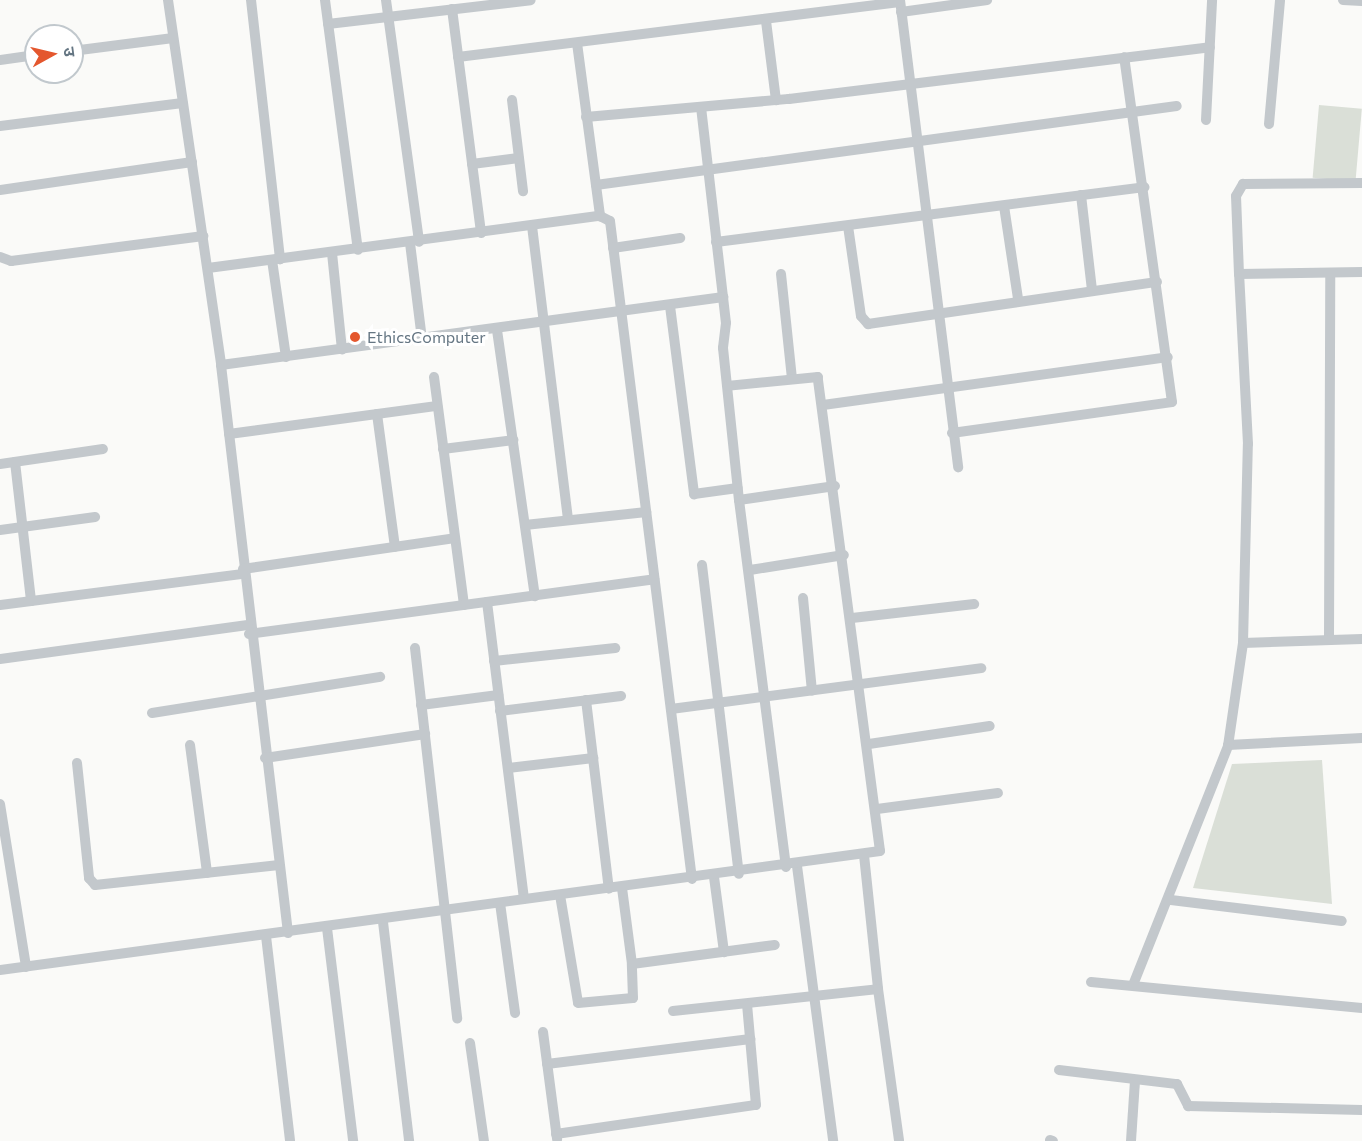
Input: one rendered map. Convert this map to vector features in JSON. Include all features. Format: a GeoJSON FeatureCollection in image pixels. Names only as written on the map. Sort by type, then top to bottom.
{"type":"FeatureCollection","features":[{"type":"Feature","properties":{"kind":"street"},"geometry":{"type":"LineString","coordinates":[[168,0],[221,365],[256,697],[288,933]]}},
{"type":"Feature","properties":{"kind":"street"},"geometry":{"type":"LineString","coordinates":[[251,0],[286,357]]}},
{"type":"Feature","properties":{"kind":"street"},"geometry":{"type":"LineString","coordinates":[[325,0],[358,250]]}},
{"type":"Feature","properties":{"kind":"street"},"geometry":{"type":"LineString","coordinates":[[386,0],[414,242],[422,339]]}},
{"type":"Feature","properties":{"kind":"street"},"geometry":{"type":"LineString","coordinates":[[328,24],[531,0]]}},
{"type":"Feature","properties":{"kind":"street"},"geometry":{"type":"LineString","coordinates":[[458,57],[900,5],[987,0]]}},
{"type":"Feature","properties":{"kind":"street"},"geometry":{"type":"LineString","coordinates":[[1206,120],[1212,0]]}},
{"type":"Feature","properties":{"kind":"street"},"geometry":{"type":"LineString","coordinates":[[1269,124],[1280,0]]}},
{"type":"Feature","properties":{"kind":"street"},"geometry":{"type":"LineString","coordinates":[[1343,0],[1362,1]]}},
{"type":"Feature","properties":{"kind":"street"},"geometry":{"type":"LineString","coordinates":[[900,5],[958,467]]}},
{"type":"Feature","properties":{"kind":"street"},"geometry":{"type":"LineString","coordinates":[[452,9],[481,233]]}},
{"type":"Feature","properties":{"kind":"street"},"geometry":{"type":"LineString","coordinates":[[766,21],[776,100]]}},
{"type":"Feature","properties":{"kind":"street"},"geometry":{"type":"LineString","coordinates":[[84,49],[173,38]]}},
{"type":"Feature","properties":{"kind":"street"},"geometry":{"type":"LineString","coordinates":[[577,43],[600,216]]}},
{"type":"Feature","properties":{"kind":"street"},"geometry":{"type":"LineString","coordinates":[[586,117],[776,100],[908,81],[1210,47]]}},
{"type":"Feature","properties":{"kind":"street"},"geometry":{"type":"LineString","coordinates":[[0,60],[24,57]]}},
{"type":"Feature","properties":{"kind":"street"},"geometry":{"type":"LineString","coordinates":[[952,433],[1168,405],[1173,397],[1124,57]]}},
{"type":"Feature","properties":{"kind":"street"},"geometry":{"type":"LineString","coordinates":[[512,100],[523,191]]}},
{"type":"Feature","properties":{"kind":"street"},"geometry":{"type":"LineString","coordinates":[[0,126],[183,103]]}},
{"type":"Feature","properties":{"kind":"street"},"geometry":{"type":"LineString","coordinates":[[596,185],[707,173],[1177,106]]}},
{"type":"Feature","properties":{"kind":"street"},"geometry":{"type":"LineString","coordinates":[[701,107],[723,297],[727,386],[739,500],[791,866],[814,997],[833,1141]]}},
{"type":"Feature","properties":{"kind":"street"},"geometry":{"type":"LineString","coordinates":[[472,164],[519,158]]}},
{"type":"Feature","properties":{"kind":"street"},"geometry":{"type":"LineString","coordinates":[[0,190],[192,162]]}},
{"type":"Feature","properties":{"kind":"street"},"geometry":{"type":"LineString","coordinates":[[1133,985],[1171,900],[1228,745],[1243,643],[1248,444],[1236,196],[1243,184],[1362,183]]}},
{"type":"Feature","properties":{"kind":"street"},"geometry":{"type":"LineString","coordinates":[[716,243],[1144,187]]}},
{"type":"Feature","properties":{"kind":"street"},"geometry":{"type":"LineString","coordinates":[[1081,195],[1092,290]]}},
{"type":"Feature","properties":{"kind":"street"},"geometry":{"type":"LineString","coordinates":[[1004,206],[1018,299]]}},
{"type":"Feature","properties":{"kind":"street"},"geometry":{"type":"LineString","coordinates":[[208,268],[358,250],[600,216],[608,218],[692,879]]}},
{"type":"Feature","properties":{"kind":"street"},"geometry":{"type":"LineString","coordinates":[[532,226],[568,519]]}},
{"type":"Feature","properties":{"kind":"street"},"geometry":{"type":"LineString","coordinates":[[848,226],[864,323],[1018,299],[1157,282]]}},
{"type":"Feature","properties":{"kind":"street"},"geometry":{"type":"LineString","coordinates":[[0,257],[11,261],[203,236]]}},
{"type":"Feature","properties":{"kind":"street"},"geometry":{"type":"LineString","coordinates":[[613,248],[680,238]]}},
{"type":"Feature","properties":{"kind":"street"},"geometry":{"type":"LineString","coordinates":[[332,253],[342,349]]}},
{"type":"Feature","properties":{"kind":"street"},"geometry":{"type":"LineString","coordinates":[[1239,274],[1362,272]]}},
{"type":"Feature","properties":{"kind":"street"},"geometry":{"type":"LineString","coordinates":[[1329,640],[1330,273]]}},
{"type":"Feature","properties":{"kind":"street"},"geometry":{"type":"LineString","coordinates":[[781,274],[792,378]]}},
{"type":"Feature","properties":{"kind":"street"},"geometry":{"type":"LineString","coordinates":[[221,365],[620,315],[723,297]]}},
{"type":"Feature","properties":{"kind":"street"},"geometry":{"type":"LineString","coordinates":[[670,306],[694,494],[738,488]]}},
{"type":"Feature","properties":{"kind":"street"},"geometry":{"type":"LineString","coordinates":[[496,330],[535,596]]}},
{"type":"Feature","properties":{"kind":"street"},"geometry":{"type":"LineString","coordinates":[[824,405],[1168,357]]}},
{"type":"Feature","properties":{"kind":"street"},"geometry":{"type":"LineString","coordinates":[[0,970],[383,922],[560,895],[739,874],[864,855],[882,848],[824,405],[818,377],[727,386]]}},
{"type":"Feature","properties":{"kind":"street"},"geometry":{"type":"LineString","coordinates":[[434,378],[464,605]]}},
{"type":"Feature","properties":{"kind":"street"},"geometry":{"type":"LineString","coordinates":[[229,434],[437,406]]}},
{"type":"Feature","properties":{"kind":"street"},"geometry":{"type":"LineString","coordinates":[[377,414],[394,547]]}},
{"type":"Feature","properties":{"kind":"street"},"geometry":{"type":"LineString","coordinates":[[443,449],[513,440]]}},
{"type":"Feature","properties":{"kind":"street"},"geometry":{"type":"LineString","coordinates":[[0,464],[103,449]]}},
{"type":"Feature","properties":{"kind":"street"},"geometry":{"type":"LineString","coordinates":[[15,462],[31,601]]}},
{"type":"Feature","properties":{"kind":"street"},"geometry":{"type":"LineString","coordinates":[[739,500],[835,486]]}},
{"type":"Feature","properties":{"kind":"street"},"geometry":{"type":"LineString","coordinates":[[525,525],[646,512]]}},
{"type":"Feature","properties":{"kind":"street"},"geometry":{"type":"LineString","coordinates":[[0,530],[95,517]]}},
{"type":"Feature","properties":{"kind":"street"},"geometry":{"type":"LineString","coordinates":[[0,604],[243,572],[455,538]]}},
{"type":"Feature","properties":{"kind":"street"},"geometry":{"type":"LineString","coordinates":[[750,570],[844,555]]}},
{"type":"Feature","properties":{"kind":"street"},"geometry":{"type":"LineString","coordinates":[[702,565],[739,874]]}},
{"type":"Feature","properties":{"kind":"street"},"geometry":{"type":"LineString","coordinates":[[0,659],[464,605],[654,579]]}},
{"type":"Feature","properties":{"kind":"street"},"geometry":{"type":"LineString","coordinates":[[803,598],[812,691]]}},
{"type":"Feature","properties":{"kind":"street"},"geometry":{"type":"LineString","coordinates":[[487,602],[524,900]]}},
{"type":"Feature","properties":{"kind":"street"},"geometry":{"type":"LineString","coordinates":[[852,618],[974,604]]}},
{"type":"Feature","properties":{"kind":"street"},"geometry":{"type":"LineString","coordinates":[[1243,643],[1362,639]]}},
{"type":"Feature","properties":{"kind":"street"},"geometry":{"type":"LineString","coordinates":[[415,648],[458,1019]]}},
{"type":"Feature","properties":{"kind":"street"},"geometry":{"type":"LineString","coordinates":[[494,661],[615,648]]}},
{"type":"Feature","properties":{"kind":"street"},"geometry":{"type":"LineString","coordinates":[[671,709],[981,668]]}},
{"type":"Feature","properties":{"kind":"street"},"geometry":{"type":"LineString","coordinates":[[152,713],[380,677]]}},
{"type":"Feature","properties":{"kind":"street"},"geometry":{"type":"LineString","coordinates":[[422,705],[498,695]]}},
{"type":"Feature","properties":{"kind":"street"},"geometry":{"type":"LineString","coordinates":[[500,711],[621,696]]}},
{"type":"Feature","properties":{"kind":"street"},"geometry":{"type":"LineString","coordinates":[[586,700],[609,890]]}},
{"type":"Feature","properties":{"kind":"street"},"geometry":{"type":"LineString","coordinates":[[868,744],[990,726]]}},
{"type":"Feature","properties":{"kind":"street"},"geometry":{"type":"LineString","coordinates":[[265,758],[425,734]]}},
{"type":"Feature","properties":{"kind":"street"},"geometry":{"type":"LineString","coordinates":[[1228,745],[1362,738]]}},
{"type":"Feature","properties":{"kind":"street"},"geometry":{"type":"LineString","coordinates":[[190,745],[207,873]]}},
{"type":"Feature","properties":{"kind":"street"},"geometry":{"type":"LineString","coordinates":[[508,768],[593,758]]}},
{"type":"Feature","properties":{"kind":"street"},"geometry":{"type":"LineString","coordinates":[[77,763],[90,882],[279,865]]}},
{"type":"Feature","properties":{"kind":"street"},"geometry":{"type":"LineString","coordinates":[[877,809],[998,793]]}},
{"type":"Feature","properties":{"kind":"street"},"geometry":{"type":"LineString","coordinates":[[0,804],[26,967]]}},
{"type":"Feature","properties":{"kind":"street"},"geometry":{"type":"LineString","coordinates":[[864,855],[878,989],[898,1141]]}},
{"type":"Feature","properties":{"kind":"street"},"geometry":{"type":"LineString","coordinates":[[714,877],[724,952]]}},
{"type":"Feature","properties":{"kind":"street"},"geometry":{"type":"LineString","coordinates":[[560,895],[578,1003],[633,998],[632,964],[622,888]]}},
{"type":"Feature","properties":{"kind":"street"},"geometry":{"type":"LineString","coordinates":[[1171,900],[1342,921]]}},
{"type":"Feature","properties":{"kind":"street"},"geometry":{"type":"LineString","coordinates":[[500,903],[515,1013]]}},
{"type":"Feature","properties":{"kind":"street"},"geometry":{"type":"LineString","coordinates":[[383,922],[409,1141]]}},
{"type":"Feature","properties":{"kind":"street"},"geometry":{"type":"LineString","coordinates":[[327,928],[353,1141]]}},
{"type":"Feature","properties":{"kind":"street"},"geometry":{"type":"LineString","coordinates":[[266,936],[290,1141]]}},
{"type":"Feature","properties":{"kind":"street"},"geometry":{"type":"LineString","coordinates":[[632,964],[775,945]]}},
{"type":"Feature","properties":{"kind":"street"},"geometry":{"type":"LineString","coordinates":[[1091,982],[1362,1008]]}},
{"type":"Feature","properties":{"kind":"street"},"geometry":{"type":"LineString","coordinates":[[673,1011],[747,1005],[878,989]]}},
{"type":"Feature","properties":{"kind":"street"},"geometry":{"type":"LineString","coordinates":[[543,1032],[557,1138],[754,1106],[758,1098],[747,1005]]}},
{"type":"Feature","properties":{"kind":"street"},"geometry":{"type":"LineString","coordinates":[[547,1064],[750,1039]]}},
{"type":"Feature","properties":{"kind":"street"},"geometry":{"type":"LineString","coordinates":[[470,1043],[484,1141]]}},
{"type":"Feature","properties":{"kind":"street"},"geometry":{"type":"LineString","coordinates":[[1059,1070],[1180,1085],[1188,1106],[1362,1110]]}},
{"type":"Feature","properties":{"kind":"street"},"geometry":{"type":"LineString","coordinates":[[1131,1141],[1135,1081]]}},
{"type":"Feature","properties":{"kind":"shaded area"},"geometry":{"type":"Polygon","coordinates":[[[1319,105],[1362,109],[1355,181],[1313,178],[1319,105]]]}},
{"type":"Feature","properties":{"kind":"shaded area"},"geometry":{"type":"Polygon","coordinates":[[[1322,760],[1332,904],[1193,888],[1232,764],[1322,760]]]}},
{"type":"Feature","properties":{"kind":"place","name":"EthicsComputer"},"geometry":{"type":"Point","coordinates":[355,337]}}]}
